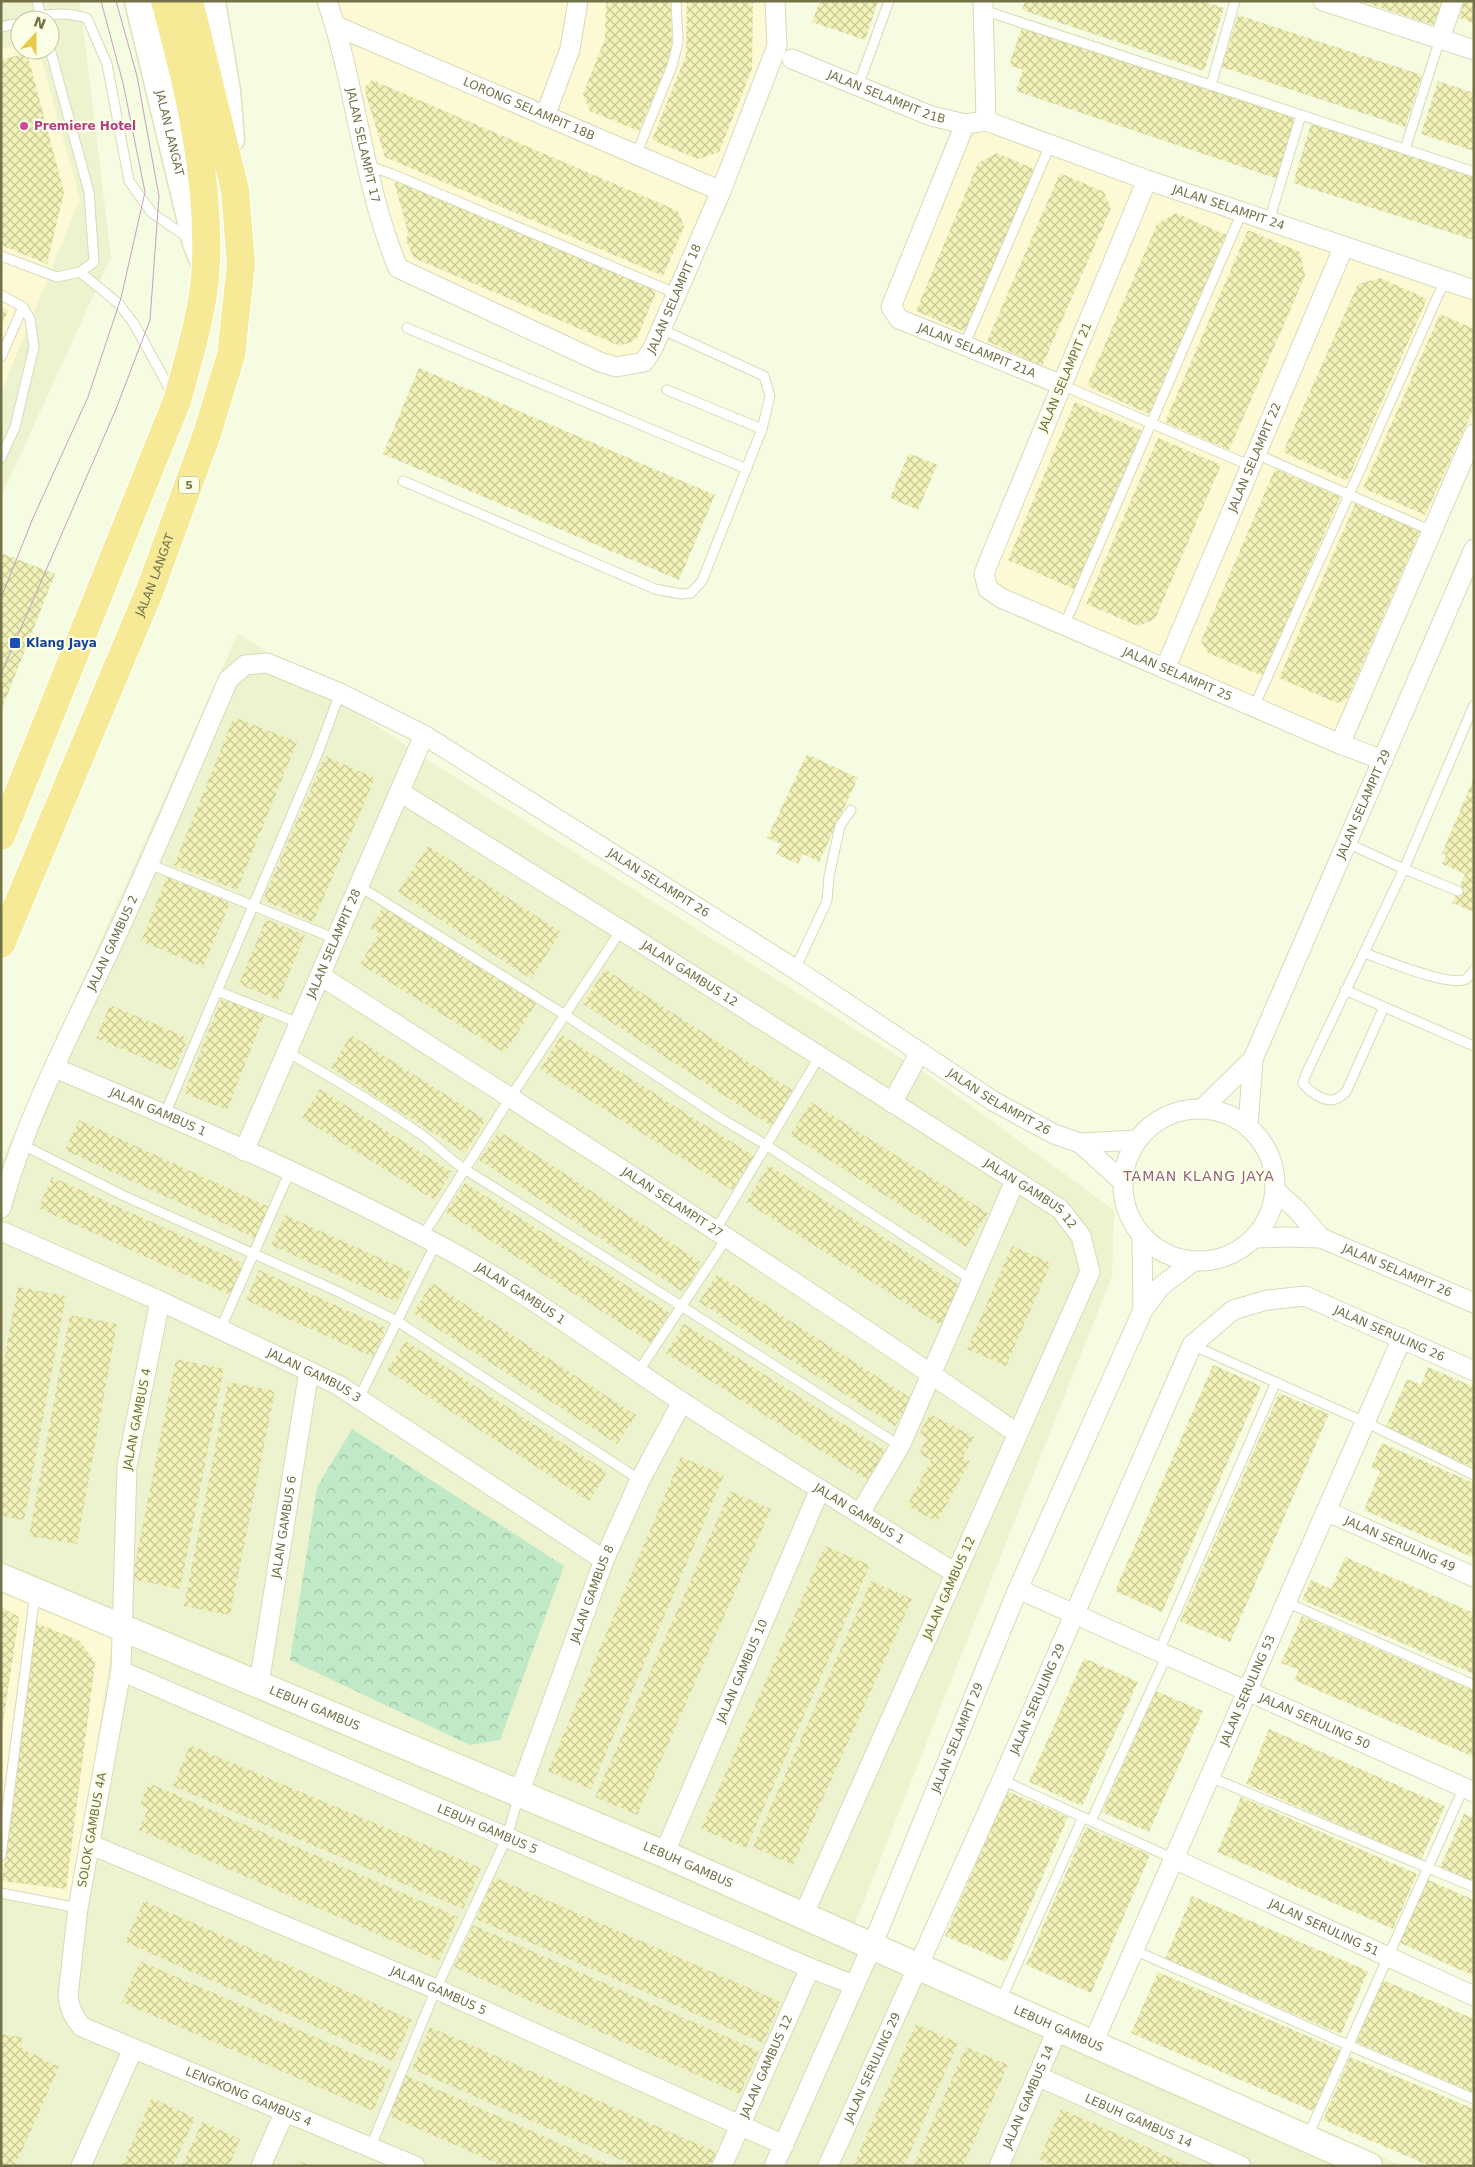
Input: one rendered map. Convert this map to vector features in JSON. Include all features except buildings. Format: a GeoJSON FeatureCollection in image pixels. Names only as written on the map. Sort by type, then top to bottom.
{"type":"FeatureCollection","features":[{"type":"Feature","properties":{"kind":"highway","name":"JALAN LANGAT"},"geometry":{"type":"LineString","coordinates":[[1,836],[177,401],[196,331],[205,193],[186,76],[165,1]]}},
{"type":"Feature","properties":{"kind":"highway","name":"JALAN LANGAT"},"geometry":{"type":"LineString","coordinates":[[1,944],[150,590],[213,417],[231,355],[241,264],[235,190],[189,1]]}},
{"type":"Feature","properties":{"kind":"street","name":"JALAN LANGAT"},"geometry":{"type":"LineString","coordinates":[[138,1],[201,254]]}},
{"type":"Feature","properties":{"kind":"street","name":"JALAN LANGAT"},"geometry":{"type":"LineString","coordinates":[[212,1],[227,91],[235,190]]}},
{"type":"Feature","properties":{"kind":"street","name":"JALAN SELAMPIT 17"},"geometry":{"type":"LineString","coordinates":[[327,1],[336,26],[366,165],[383,233],[398,268],[417,278]]}},
{"type":"Feature","properties":{"kind":"street"},"geometry":{"type":"LineString","coordinates":[[545,116],[570,49],[578,1]]}},
{"type":"Feature","properties":{"kind":"street","name":"JALAN SELAMPIT 18"},"geometry":{"type":"LineString","coordinates":[[417,278],[600,362],[616,367],[644,362],[653,348],[675,293],[721,191],[777,46],[775,1]]}},
{"type":"Feature","properties":{"kind":"street"},"geometry":{"type":"LineString","coordinates":[[1323,1],[1474,50]]}},
{"type":"Feature","properties":{"kind":"street"},"geometry":{"type":"LineString","coordinates":[[1440,39],[1453,1]]}},
{"type":"Feature","properties":{"kind":"street"},"geometry":{"type":"LineString","coordinates":[[983,5],[986,121]]}},
{"type":"Feature","properties":{"kind":"street","name":"LORONG SELAMPIT 18B"},"geometry":{"type":"LineString","coordinates":[[336,26],[721,191]]}},
{"type":"Feature","properties":{"kind":"street","name":"JALAN SELAMPIT 21B"},"geometry":{"type":"LineString","coordinates":[[792,59],[931,116],[965,124],[986,121]]}},
{"type":"Feature","properties":{"kind":"street","name":"JALAN SELAMPIT 24"},"geometry":{"type":"LineString","coordinates":[[986,121],[1147,180],[1474,290]]}},
{"type":"Feature","properties":{"kind":"street","name":"JALAN SELAMPIT 21A"},"geometry":{"type":"LineString","coordinates":[[965,124],[890,307],[899,319],[1062,385]]}},
{"type":"Feature","properties":{"kind":"street","name":"JALAN SELAMPIT 21"},"geometry":{"type":"LineString","coordinates":[[984,574],[1147,180]]}},
{"type":"Feature","properties":{"kind":"street","name":"JALAN SELAMPIT 22"},"geometry":{"type":"LineString","coordinates":[[1165,669],[1344,246]]}},
{"type":"Feature","properties":{"kind":"street"},"geometry":{"type":"LineString","coordinates":[[1340,744],[1474,434]]}},
{"type":"Feature","properties":{"kind":"street","name":"JALAN SELAMPIT 29"},"geometry":{"type":"LineString","coordinates":[[1248,1126],[1253,1059],[1383,760],[1466,587],[1474,549]]}},
{"type":"Feature","properties":{"kind":"street","name":"JALAN SELAMPIT 25"},"geometry":{"type":"LineString","coordinates":[[984,574],[988,589],[1001,598],[1340,744],[1383,760]]}},
{"type":"Feature","properties":{"kind":"street","name":"JALAN SELAMPIT 26"},"geometry":{"type":"LineString","coordinates":[[228,680],[245,665],[267,663],[340,693],[424,735],[795,969],[993,1102],[1054,1134],[1080,1143],[1137,1140]]}},
{"type":"Feature","properties":{"kind":"street","name":"JALAN GAMBUS 2"},"geometry":{"type":"LineString","coordinates":[[1,1208],[23,1145],[54,1068],[149,864],[228,680]]}},
{"type":"Feature","properties":{"kind":"street","name":"JALAN SELAMPIT 28"},"geometry":{"type":"LineString","coordinates":[[244,1151],[424,735]]}},
{"type":"Feature","properties":{"kind":"street","name":"JALAN GAMBUS 12"},"geometry":{"type":"LineString","coordinates":[[400,792],[1060,1209],[1080,1236],[1090,1272],[803,1916]]}},
{"type":"Feature","properties":{"kind":"street","name":"JALAN SELAMPIT 27"},"geometry":{"type":"LineString","coordinates":[[321,976],[721,1235],[932,1374],[1018,1434]]}},
{"type":"Feature","properties":{"kind":"street"},"geometry":{"type":"LineString","coordinates":[[892,1103],[920,1052]]}},
{"type":"Feature","properties":{"kind":"street","name":"JALAN SELAMPIT 29"},"geometry":{"type":"LineString","coordinates":[[1202,1108],[1253,1059]]}},
{"type":"Feature","properties":{"kind":"street","name":"JALAN GAMBUS 1"},"geometry":{"type":"LineString","coordinates":[[54,1068],[165,1114],[290,1171],[429,1240],[508,1284],[682,1402],[955,1573]]}},
{"type":"Feature","properties":{"kind":"street"},"geometry":{"type":"LineString","coordinates":[[1202,1108],[1227,1114],[1248,1126],[1264,1144],[1274,1167],[1276,1191],[1273,1208],[1265,1224],[1254,1238],[1237,1252],[1216,1260],[1194,1261],[1174,1258],[1157,1249],[1142,1236],[1131,1220],[1126,1207],[1122,1181],[1126,1159],[1137,1140],[1150,1126],[1166,1116],[1184,1110],[1202,1108]]}},
{"type":"Feature","properties":{"kind":"street","name":"JALAN SELAMPIT 26"},"geometry":{"type":"LineString","coordinates":[[1080,1143],[1122,1181]]}},
{"type":"Feature","properties":{"kind":"street"},"geometry":{"type":"LineString","coordinates":[[860,1513],[900,1446],[1015,1181]]}},
{"type":"Feature","properties":{"kind":"street","name":"JALAN SELAMPIT 26"},"geometry":{"type":"LineString","coordinates":[[1276,1191],[1298,1211],[1321,1238]]}},
{"type":"Feature","properties":{"kind":"street","name":"JALAN GAMBUS 3"},"geometry":{"type":"LineString","coordinates":[[1,1231],[160,1301],[309,1371],[359,1398],[604,1560]]}},
{"type":"Feature","properties":{"kind":"street","name":"JALAN SELAMPIT 29"},"geometry":{"type":"LineString","coordinates":[[1142,1236],[1142,1310]]}},
{"type":"Feature","properties":{"kind":"street","name":"JALAN SELAMPIT 26"},"geometry":{"type":"LineString","coordinates":[[1254,1238],[1321,1238],[1474,1303]]}},
{"type":"Feature","properties":{"kind":"street","name":"JALAN SELAMPIT 29"},"geometry":{"type":"LineString","coordinates":[[774,2166],[872,1946],[1018,1589],[1142,1310],[1160,1287],[1194,1261]]}},
{"type":"Feature","properties":{"kind":"street","name":"JALAN SERULING 26"},"geometry":{"type":"LineString","coordinates":[[1305,1296],[1474,1371]]}},
{"type":"Feature","properties":{"kind":"street","name":"JALAN SERULING 29"},"geometry":{"type":"LineString","coordinates":[[828,2166],[1076,1614],[1192,1345],[1233,1310],[1267,1300],[1305,1296]]}},
{"type":"Feature","properties":{"kind":"street","name":"JALAN GAMBUS 4"},"geometry":{"type":"LineString","coordinates":[[124,1629],[127,1466],[160,1301]]}},
{"type":"Feature","properties":{"kind":"street","name":"JALAN SERULING 53"},"geometry":{"type":"LineString","coordinates":[[1093,2043],[1402,1338]]}},
{"type":"Feature","properties":{"kind":"street","name":"JALAN GAMBUS 6"},"geometry":{"type":"LineString","coordinates":[[259,1684],[309,1371]]}},
{"type":"Feature","properties":{"kind":"street","name":"JALAN GAMBUS 8"},"geometry":{"type":"LineString","coordinates":[[519,1793],[604,1560],[640,1480],[682,1402]]}},
{"type":"Feature","properties":{"kind":"street","name":"JALAN GAMBUS 10"},"geometry":{"type":"LineString","coordinates":[[664,1854],[820,1489]]}},
{"type":"Feature","properties":{"kind":"street","name":"JALAN SERULING 49"},"geometry":{"type":"LineString","coordinates":[[1326,1511],[1474,1577]]}},
{"type":"Feature","properties":{"kind":"street","name":"LEBUH GAMBUS"},"geometry":{"type":"LineString","coordinates":[[1,1576],[664,1854],[1370,2166]]}},
{"type":"Feature","properties":{"kind":"street","name":"JALAN SERULING 50"},"geometry":{"type":"LineString","coordinates":[[1018,1589],[1469,1790]]}},
{"type":"Feature","properties":{"kind":"street","name":"SOLOK GAMBUS 4A"},"geometry":{"type":"LineString","coordinates":[[82,2027],[69,2008],[68,1995],[78,1908],[121,1671],[124,1629]]}},
{"type":"Feature","properties":{"kind":"street","name":"LEBUH GAMBUS 5"},"geometry":{"type":"LineString","coordinates":[[121,1671],[810,1968],[854,1984]]}},
{"type":"Feature","properties":{"kind":"street","name":"JALAN GAMBUS 5"},"geometry":{"type":"LineString","coordinates":[[89,1844],[436,1989],[784,2144]]}},
{"type":"Feature","properties":{"kind":"street","name":"JALAN SERULING 51"},"geometry":{"type":"LineString","coordinates":[[1174,1859],[1474,1996]]}},
{"type":"Feature","properties":{"kind":"street","name":"JALAN GAMBUS 12"},"geometry":{"type":"LineString","coordinates":[[722,2166],[810,1968]]}},
{"type":"Feature","properties":{"kind":"street","name":"LENGKONG GAMBUS 4"},"geometry":{"type":"LineString","coordinates":[[82,2027],[371,2146],[415,2166]]}},
{"type":"Feature","properties":{"kind":"street","name":"JALAN GAMBUS 14"},"geometry":{"type":"LineString","coordinates":[[999,2166],[1058,2028]]}},
{"type":"Feature","properties":{"kind":"street"},"geometry":{"type":"LineString","coordinates":[[81,2166],[132,2049]]}},
{"type":"Feature","properties":{"kind":"street","name":"LEBUH GAMBUS 14"},"geometry":{"type":"LineString","coordinates":[[1037,2076],[1241,2166]]}},
{"type":"Feature","properties":{"kind":"street"},"geometry":{"type":"LineString","coordinates":[[261,2166],[284,2111]]}},
{"type":"Feature","properties":{"kind":"lane"},"geometry":{"type":"LineString","coordinates":[[636,154],[672,66],[678,42],[676,1]]}},
{"type":"Feature","properties":{"kind":"lane"},"geometry":{"type":"LineString","coordinates":[[858,86],[889,1]]}},
{"type":"Feature","properties":{"kind":"lane"},"geometry":{"type":"LineString","coordinates":[[1210,85],[1235,1]]}},
{"type":"Feature","properties":{"kind":"lane"},"geometry":{"type":"LineString","coordinates":[[983,5],[1210,85],[1474,172]]}},
{"type":"Feature","properties":{"kind":"lane"},"geometry":{"type":"LineString","coordinates":[[60,14],[68,13],[87,18],[107,64],[129,181],[152,213],[201,254]]}},
{"type":"Feature","properties":{"kind":"lane"},"geometry":{"type":"LineString","coordinates":[[1405,149],[1440,39]]}},
{"type":"Feature","properties":{"kind":"lane"},"geometry":{"type":"LineString","coordinates":[[1,256],[57,277],[80,272],[94,262],[89,192],[53,60]]}},
{"type":"Feature","properties":{"kind":"lane"},"geometry":{"type":"LineString","coordinates":[[1268,221],[1301,115]]}},
{"type":"Feature","properties":{"kind":"lane"},"geometry":{"type":"LineString","coordinates":[[964,346],[1050,145]]}},
{"type":"Feature","properties":{"kind":"lane"},"geometry":{"type":"LineString","coordinates":[[366,165],[675,293]]}},
{"type":"Feature","properties":{"kind":"lane"},"geometry":{"type":"LineString","coordinates":[[1064,626],[1242,212]]}},
{"type":"Feature","properties":{"kind":"lane"},"geometry":{"type":"LineString","coordinates":[[80,272],[119,304],[134,324],[177,401]]}},
{"type":"Feature","properties":{"kind":"lane"},"geometry":{"type":"LineString","coordinates":[[1254,707],[1445,280]]}},
{"type":"Feature","properties":{"kind":"lane"},"geometry":{"type":"LineString","coordinates":[[1,296],[23,307],[30,319],[34,346],[15,427],[1,458]]}},
{"type":"Feature","properties":{"kind":"lane"},"geometry":{"type":"LineString","coordinates":[[1,357],[23,307]]}},
{"type":"Feature","properties":{"kind":"lane"},"geometry":{"type":"LineString","coordinates":[[407,328],[747,469]]}},
{"type":"Feature","properties":{"kind":"lane"},"geometry":{"type":"LineString","coordinates":[[403,481],[655,589],[681,594],[690,593],[702,581],[762,429],[770,396],[764,376],[661,329]]}},
{"type":"Feature","properties":{"kind":"lane","name":"JALAN SELAMPIT 21A"},"geometry":{"type":"LineString","coordinates":[[1062,385],[1151,423],[1349,494],[1432,531]]}},
{"type":"Feature","properties":{"kind":"lane"},"geometry":{"type":"LineString","coordinates":[[666,390],[762,429]]}},
{"type":"Feature","properties":{"kind":"lane"},"geometry":{"type":"LineString","coordinates":[[165,1114],[317,755],[340,693]]}},
{"type":"Feature","properties":{"kind":"lane"},"geometry":{"type":"LineString","coordinates":[[1384,1007],[1346,1092],[1338,1099],[1330,1100],[1307,1090],[1303,1083],[1404,869],[1474,705]]}},
{"type":"Feature","properties":{"kind":"lane"},"geometry":{"type":"LineString","coordinates":[[795,969],[826,901],[829,876],[840,826],[851,810]]}},
{"type":"Feature","properties":{"kind":"lane"},"geometry":{"type":"LineString","coordinates":[[1347,844],[1458,891]]}},
{"type":"Feature","properties":{"kind":"lane"},"geometry":{"type":"LineString","coordinates":[[149,864],[336,938]]}},
{"type":"Feature","properties":{"kind":"lane"},"geometry":{"type":"LineString","coordinates":[[359,886],[565,1015],[722,1118],[766,1144],[972,1280]]}},
{"type":"Feature","properties":{"kind":"lane"},"geometry":{"type":"LineString","coordinates":[[359,1398],[397,1322],[429,1240],[465,1169],[621,930]]}},
{"type":"Feature","properties":{"kind":"lane"},"geometry":{"type":"LineString","coordinates":[[1364,953],[1440,979],[1455,981],[1466,979],[1474,970]]}},
{"type":"Feature","properties":{"kind":"lane"},"geometry":{"type":"LineString","coordinates":[[1346,990],[1474,1046]]}},
{"type":"Feature","properties":{"kind":"lane"},"geometry":{"type":"LineString","coordinates":[[217,991],[299,1023]]}},
{"type":"Feature","properties":{"kind":"lane"},"geometry":{"type":"LineString","coordinates":[[287,1052],[323,1072],[423,1136],[465,1169],[606,1257],[680,1307],[900,1446]]}},
{"type":"Feature","properties":{"kind":"lane"},"geometry":{"type":"LineString","coordinates":[[638,1372],[680,1307],[721,1235],[766,1144],[819,1057]]}},
{"type":"Feature","properties":{"kind":"lane"},"geometry":{"type":"LineString","coordinates":[[23,1145],[122,1195],[337,1291],[397,1322],[640,1480]]}},
{"type":"Feature","properties":{"kind":"lane"},"geometry":{"type":"LineString","coordinates":[[220,1330],[290,1171]]}},
{"type":"Feature","properties":{"kind":"lane"},"geometry":{"type":"LineString","coordinates":[[1192,1345],[1365,1422],[1474,1475]]}},
{"type":"Feature","properties":{"kind":"lane"},"geometry":{"type":"LineString","coordinates":[[1000,2002],[1163,1653],[1276,1382]]}},
{"type":"Feature","properties":{"kind":"lane"},"geometry":{"type":"LineString","coordinates":[[1,1856],[36,1592]]}},
{"type":"Feature","properties":{"kind":"lane"},"geometry":{"type":"LineString","coordinates":[[1286,1602],[1474,1685]]}},
{"type":"Feature","properties":{"kind":"lane"},"geometry":{"type":"LineString","coordinates":[[1210,1778],[1428,1866],[1474,1887]]}},
{"type":"Feature","properties":{"kind":"lane"},"geometry":{"type":"LineString","coordinates":[[1002,1780],[1174,1859]]}},
{"type":"Feature","properties":{"kind":"lane"},"geometry":{"type":"LineString","coordinates":[[1307,2138],[1428,1866],[1469,1790]]}},
{"type":"Feature","properties":{"kind":"lane"},"geometry":{"type":"LineString","coordinates":[[371,2146],[436,1989],[507,1837],[519,1793]]}},
{"type":"Feature","properties":{"kind":"lane"},"geometry":{"type":"LineString","coordinates":[[1,1893],[78,1908]]}},
{"type":"Feature","properties":{"kind":"lane"},"geometry":{"type":"LineString","coordinates":[[1134,1950],[1474,2099]]}},
{"type":"Feature","properties":{"kind":"shaded area"},"geometry":{"type":"Polygon","coordinates":[[[1,1],[80,1],[111,257],[1,497],[1,1]]]}},
{"type":"Feature","properties":{"kind":"shaded area"},"geometry":{"type":"Polygon","coordinates":[[[336,1],[768,1],[769,45],[707,202],[639,356],[614,359],[404,264],[336,1]]]}},
{"type":"Feature","properties":{"kind":"shaded area"},"geometry":{"type":"Polygon","coordinates":[[[10,46],[10,60],[42,60],[80,199],[1,393],[1,49],[10,46]]]}},
{"type":"Feature","properties":{"kind":"shaded area"},"geometry":{"type":"Polygon","coordinates":[[[983,131],[1243,224],[1474,301],[1474,414],[1337,733],[1009,592],[995,584],[992,574],[1071,383],[905,314],[898,303],[969,135],[983,131]]]}},
{"type":"Feature","properties":{"kind":"shaded area"},"geometry":{"type":"Polygon","coordinates":[[[238,633],[434,764],[931,1077],[1114,1210],[1112,1276],[855,1923],[1402,2166],[1,2166],[1,1163],[238,633]]]}},
{"type":"Feature","properties":{"kind":"shaded area"},"geometry":{"type":"Polygon","coordinates":[[[1,1590],[113,1637],[73,1901],[1,1890],[1,1590]]]}},
{"type":"Feature","properties":{"kind":"green space"},"geometry":{"type":"Polygon","coordinates":[[[352,1429],[564,1566],[500,1740],[470,1745],[290,1660],[317,1487],[352,1429]]]}},
{"type":"Feature","properties":{"kind":"tram line"},"geometry":{"type":"LineString","coordinates":[[1,598],[33,518],[88,397],[121,298],[145,192],[123,83],[101,1]]}},
{"type":"Feature","properties":{"kind":"tram line"},"geometry":{"type":"LineString","coordinates":[[1,674],[116,409],[150,320],[159,196],[137,76],[116,1]]}},
{"type":"Feature","properties":{"kind":"place","name":"Premiere Hotel"},"geometry":{"type":"Point","coordinates":[24,126]}},
{"type":"Feature","properties":{"kind":"place","name":"Klang Jaya"},"geometry":{"type":"Point","coordinates":[15,643]}},
{"type":"Feature","properties":{"kind":"district","name":"TAMAN KLANG JAYA"},"geometry":{"type":"Point","coordinates":[1199,1176]}}]}
